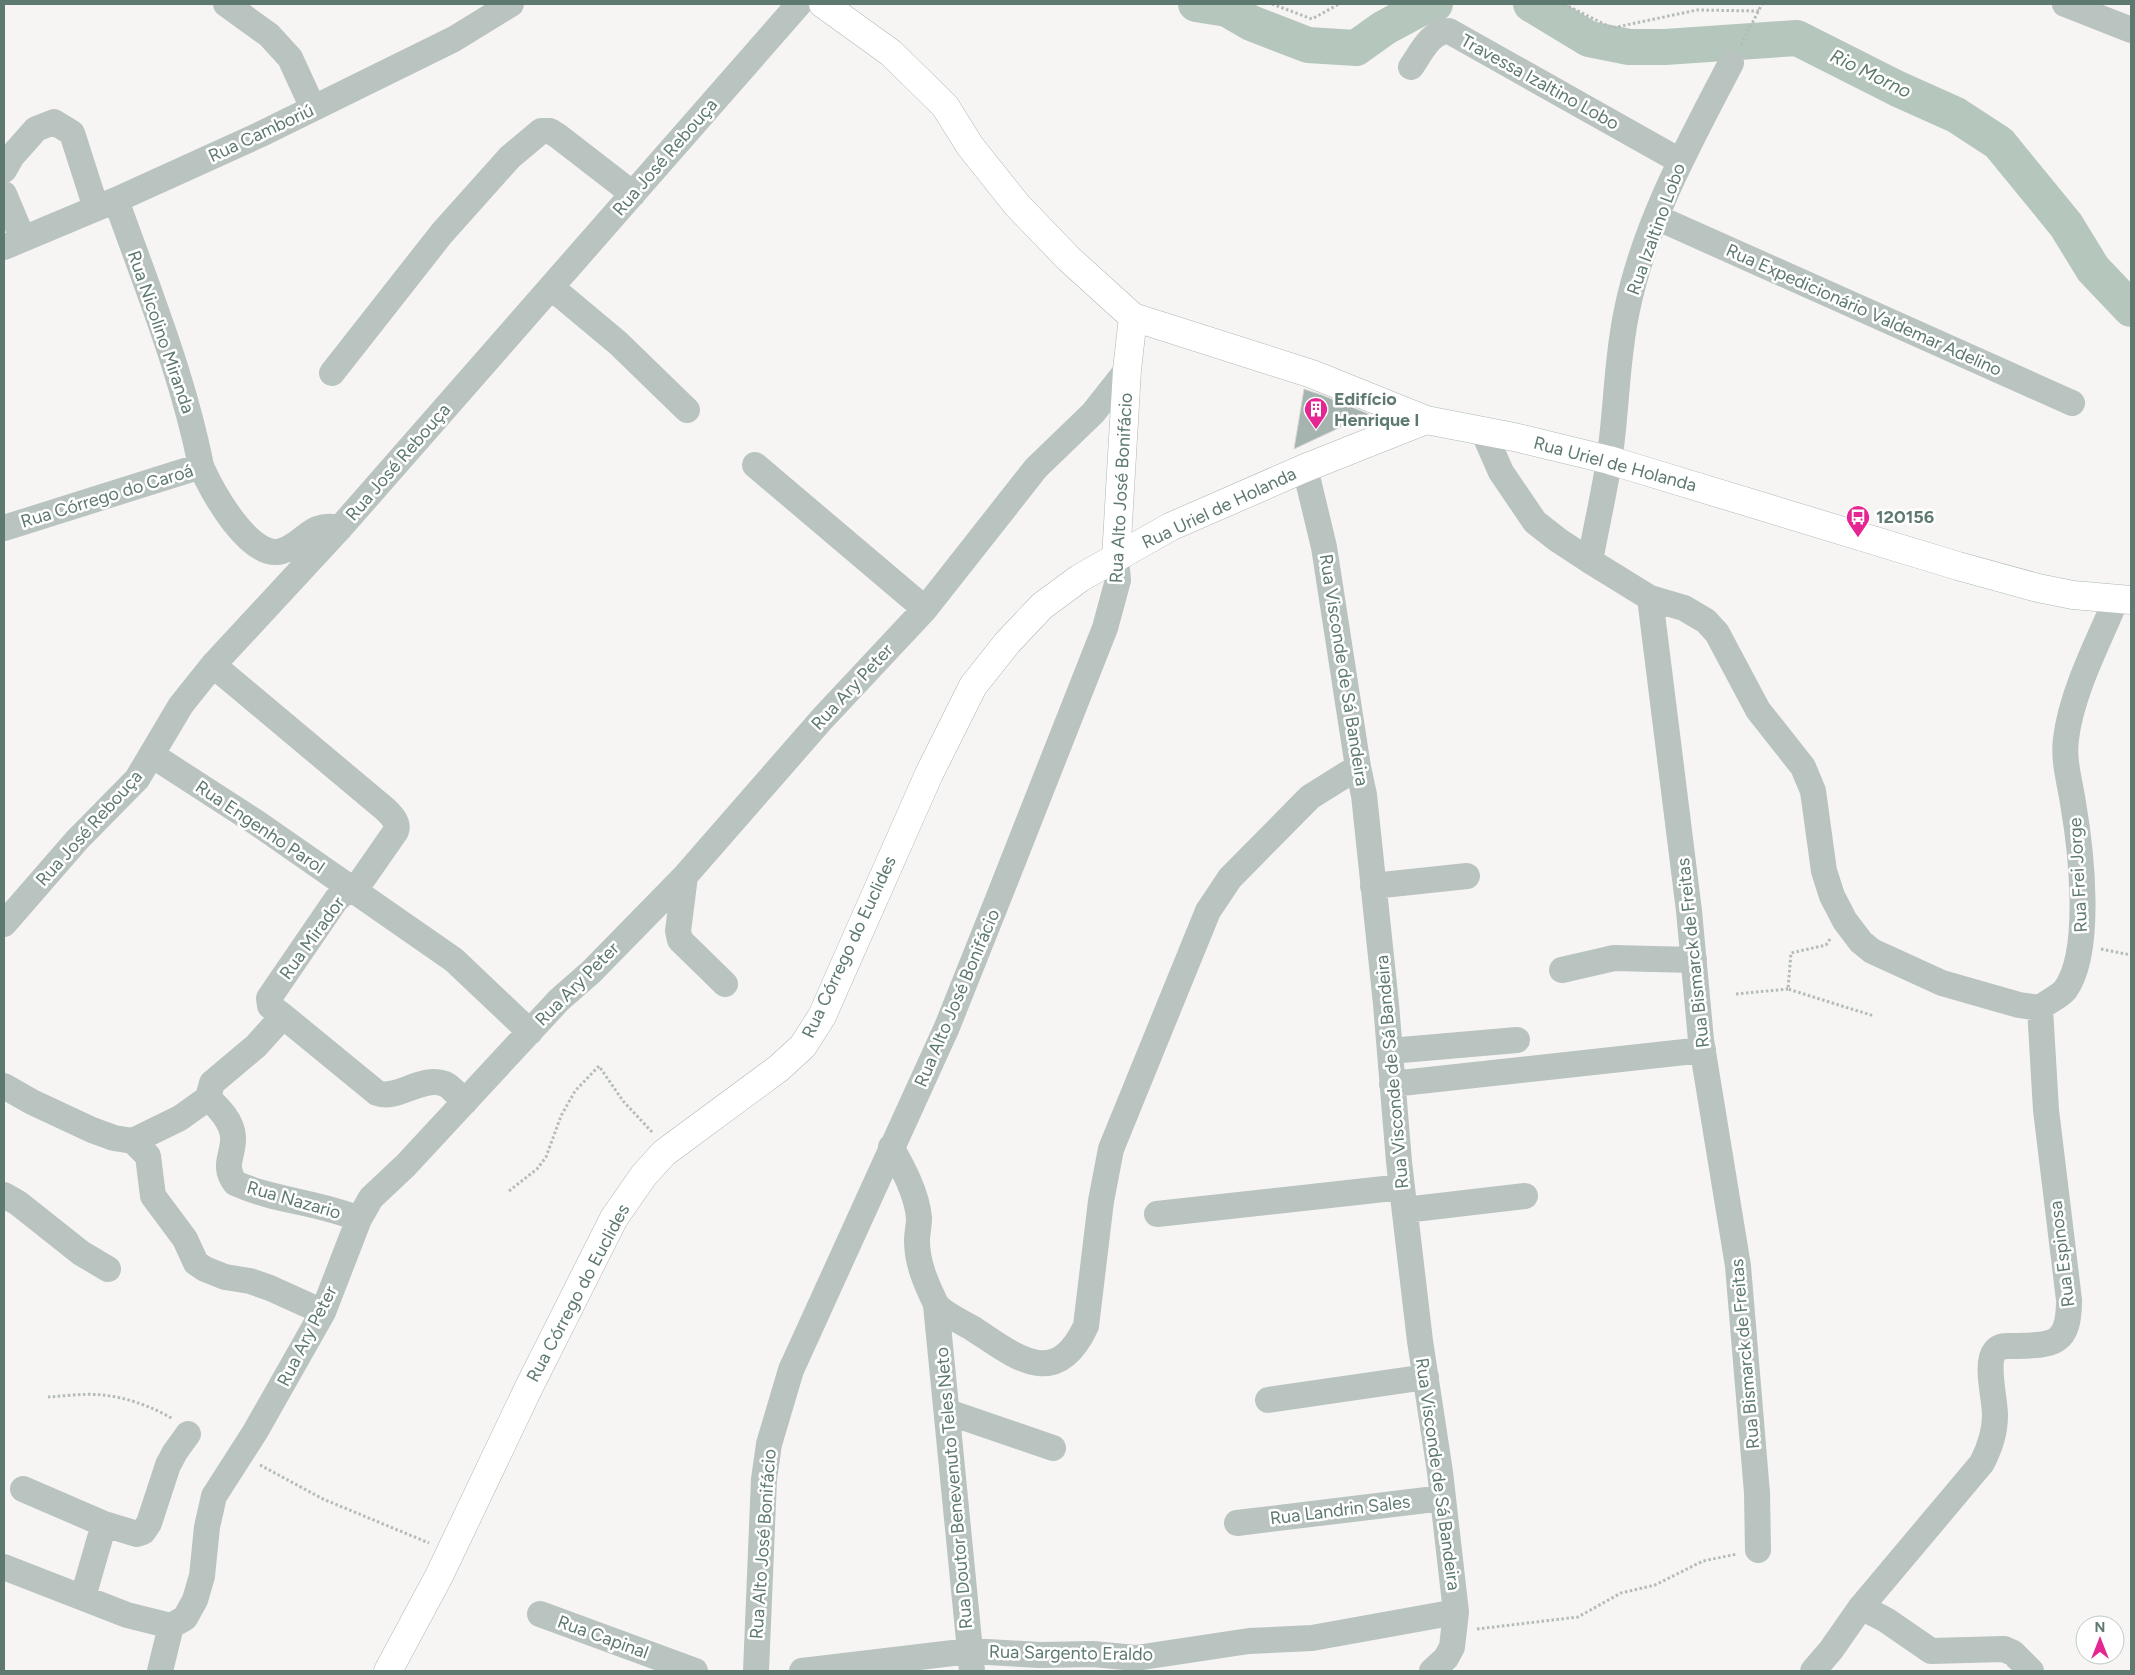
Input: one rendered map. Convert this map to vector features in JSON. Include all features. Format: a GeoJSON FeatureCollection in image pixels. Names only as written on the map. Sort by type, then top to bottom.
{"type":"FeatureCollection","features":[{"type":"Feature","properties":{"kind":"main road"},"geometry":{"type":"LineString","coordinates":[[823,4],[892,52],[944,106],[970,146],[1017,205],[1069,258],[1133,316],[1312,374],[1426,420]]}},
{"type":"Feature","properties":{"kind":"main road","name":"Rua Alto José Bonifácio"},"geometry":{"type":"LineString","coordinates":[[1116,558],[1127,370],[1133,316]]}},
{"type":"Feature","properties":{"kind":"main road","name":"Rua Uriel de Holanda"},"geometry":{"type":"LineString","coordinates":[[1116,558],[1170,527],[1306,468],[1426,420],[1609,460],[1958,566],[2073,595],[2124,600]]}},
{"type":"Feature","properties":{"kind":"main road","name":"Rua Córrego do Euclides"},"geometry":{"type":"LineString","coordinates":[[388,1671],[451,1552],[529,1387],[614,1218],[644,1175],[668,1149],[779,1068],[803,1046],[822,1016],[929,774],[974,686],[1007,642],[1042,606],[1080,578],[1116,558]]}},
{"type":"Feature","properties":{"kind":"street"},"geometry":{"type":"LineString","coordinates":[[226,4],[269,35],[290,58],[313,108]]}},
{"type":"Feature","properties":{"kind":"street","name":"Rua Camboriú"},"geometry":{"type":"LineString","coordinates":[[13,243],[106,204],[313,108],[454,39],[512,4]]}},
{"type":"Feature","properties":{"kind":"street","name":"Rua José Rebouça"},"geometry":{"type":"LineString","coordinates":[[4,923],[78,840],[137,779],[181,705],[213,666],[340,528],[799,4]]}},
{"type":"Feature","properties":{"kind":"street"},"geometry":{"type":"LineString","coordinates":[[2065,4],[2131,30]]}},
{"type":"Feature","properties":{"kind":"street","name":"Travessa Izaltino Lobo"},"geometry":{"type":"LineString","coordinates":[[1411,67],[1434,34],[1449,31],[1680,161]]}},
{"type":"Feature","properties":{"kind":"street","name":"Rua Izaltino Lobo"},"geometry":{"type":"LineString","coordinates":[[1590,561],[1609,460],[1620,355],[1627,310],[1638,267],[1656,217],[1680,161],[1731,63]]}},
{"type":"Feature","properties":{"kind":"street","name":"Rua Nicolino Miranda"},"geometry":{"type":"LineString","coordinates":[[4,170],[12,156],[36,129],[54,122],[72,133],[106,204],[182,390],[196,433],[202,466]]}},
{"type":"Feature","properties":{"kind":"street"},"geometry":{"type":"LineString","coordinates":[[332,373],[442,232],[510,157],[541,131],[550,131],[558,136],[633,194]]}},
{"type":"Feature","properties":{"kind":"street"},"geometry":{"type":"LineString","coordinates":[[4,194],[13,243]]}},
{"type":"Feature","properties":{"kind":"street","name":"Rua Expedicionário Valdemar Adelino"},"geometry":{"type":"LineString","coordinates":[[1656,217],[2072,404]]}},
{"type":"Feature","properties":{"kind":"street"},"geometry":{"type":"LineString","coordinates":[[551,287],[618,343],[687,410]]}},
{"type":"Feature","properties":{"kind":"street","name":"Rua Ary Peter"},"geometry":{"type":"LineString","coordinates":[[171,1626],[185,1618],[195,1600],[202,1576],[210,1507],[214,1496],[255,1432],[323,1312],[359,1219],[371,1198],[406,1165],[559,1000],[591,972],[686,876],[822,719],[925,609],[1036,468],[1093,413],[1127,370]]}},
{"type":"Feature","properties":{"kind":"street"},"geometry":{"type":"LineString","coordinates":[[1483,431],[1501,472],[1535,522],[1558,540],[1650,598],[1684,608],[1706,621],[1717,633],[1758,710],[1803,767],[1813,791],[1824,871],[1832,896],[1845,921],[1861,942],[1872,951],[1942,983],[2011,1003],[2040,1008]]}},
{"type":"Feature","properties":{"kind":"street"},"geometry":{"type":"LineString","coordinates":[[755,464],[925,609]]}},
{"type":"Feature","properties":{"kind":"street","name":"Rua Córrego do Caroá"},"geometry":{"type":"LineString","coordinates":[[4,528],[202,466],[222,505],[234,523],[261,547],[273,552],[282,551],[318,527],[330,525],[340,528]]}},
{"type":"Feature","properties":{"kind":"street","name":"Rua Visconde de Sá Bandeira"},"geometry":{"type":"LineString","coordinates":[[1306,468],[1324,547],[1364,795],[1404,1199],[1443,1498],[1455,1622],[1452,1647],[1446,1658],[1432,1671]]}},
{"type":"Feature","properties":{"kind":"street","name":"Rua Alto José Bonifácio"},"geometry":{"type":"LineString","coordinates":[[756,1671],[764,1479],[769,1444],[791,1370],[947,1026],[1096,652],[1118,580],[1116,558]]}},
{"type":"Feature","properties":{"kind":"street","name":"Rua Bismarck de Freitas"},"geometry":{"type":"LineString","coordinates":[[1650,598],[1694,960],[1703,1050],[1738,1266],[1757,1492],[1758,1550]]}},
{"type":"Feature","properties":{"kind":"street","name":"Rua Frei Jorge"},"geometry":{"type":"LineString","coordinates":[[2040,1008],[2064,990],[2078,960],[2083,928],[2081,878],[2073,803],[2066,769],[2065,740],[2072,705],[2124,600]]}},
{"type":"Feature","properties":{"kind":"street","name":"Rua Mirador"},"geometry":{"type":"LineString","coordinates":[[213,666],[385,809],[397,825],[396,831],[355,890],[346,891],[336,900],[269,998],[270,1006],[377,1093],[388,1095],[424,1083],[435,1082],[447,1084],[465,1102]]}},
{"type":"Feature","properties":{"kind":"street","name":"Rua Engenho Parol"},"geometry":{"type":"LineString","coordinates":[[152,756],[257,823],[454,960],[530,1032]]}},
{"type":"Feature","properties":{"kind":"street"},"geometry":{"type":"LineString","coordinates":[[892,1147],[904,1170],[915,1200],[919,1218],[917,1243],[921,1272],[936,1305],[1017,1358],[1035,1364],[1052,1362],[1066,1355],[1078,1342],[1086,1326],[1101,1201],[1111,1149],[1208,911],[1230,878],[1310,797],[1358,767]]}},
{"type":"Feature","properties":{"kind":"street"},"geometry":{"type":"LineString","coordinates":[[686,876],[678,931],[680,940],[725,984]]}},
{"type":"Feature","properties":{"kind":"street"},"geometry":{"type":"LineString","coordinates":[[1373,886],[1467,876]]}},
{"type":"Feature","properties":{"kind":"street"},"geometry":{"type":"LineString","coordinates":[[1562,970],[1614,958],[1694,960]]}},
{"type":"Feature","properties":{"kind":"street","name":"Rua Espinosa"},"geometry":{"type":"LineString","coordinates":[[1813,1671],[1831,1650],[1861,1607],[1982,1462],[1992,1443],[1995,1416],[1991,1373],[1994,1353],[1998,1348],[2005,1346],[2041,1345],[2060,1337],[2066,1330],[2069,1317],[2069,1300],[2046,1110],[2040,1008]]}},
{"type":"Feature","properties":{"kind":"street"},"geometry":{"type":"LineString","coordinates":[[4,1086],[92,1130],[114,1138],[133,1141],[180,1118],[208,1098],[212,1083],[256,1046],[283,1016]]}},
{"type":"Feature","properties":{"kind":"street"},"geometry":{"type":"LineString","coordinates":[[1390,1051],[1517,1040]]}},
{"type":"Feature","properties":{"kind":"street"},"geometry":{"type":"LineString","coordinates":[[1392,1084],[1703,1050]]}},
{"type":"Feature","properties":{"kind":"street","name":"Rua Nazario"},"geometry":{"type":"LineString","coordinates":[[208,1098],[217,1106],[230,1125],[233,1138],[228,1164],[230,1176],[235,1183],[359,1219]]}},
{"type":"Feature","properties":{"kind":"street"},"geometry":{"type":"LineString","coordinates":[[133,1141],[148,1156],[151,1163],[153,1196],[180,1233],[196,1263],[225,1277],[250,1281],[270,1288],[323,1312]]}},
{"type":"Feature","properties":{"kind":"street"},"geometry":{"type":"LineString","coordinates":[[4,1195],[18,1203],[81,1253],[108,1269]]}},
{"type":"Feature","properties":{"kind":"street"},"geometry":{"type":"LineString","coordinates":[[1157,1214],[1404,1199],[1525,1196]]}},
{"type":"Feature","properties":{"kind":"street","name":"Rua Doutor Benevenuto Teles Neto"},"geometry":{"type":"LineString","coordinates":[[936,1305],[971,1661]]}},
{"type":"Feature","properties":{"kind":"street"},"geometry":{"type":"LineString","coordinates":[[1268,1400],[1426,1377]]}},
{"type":"Feature","properties":{"kind":"street"},"geometry":{"type":"LineString","coordinates":[[948,1412],[1054,1448]]}},
{"type":"Feature","properties":{"kind":"street"},"geometry":{"type":"LineString","coordinates":[[23,1489],[104,1524],[137,1534],[143,1532],[153,1513],[168,1465],[188,1434]]}},
{"type":"Feature","properties":{"kind":"street","name":"Rua Landrin Sales"},"geometry":{"type":"LineString","coordinates":[[1237,1523],[1443,1498]]}},
{"type":"Feature","properties":{"kind":"street"},"geometry":{"type":"LineString","coordinates":[[82,1597],[104,1524]]}},
{"type":"Feature","properties":{"kind":"street"},"geometry":{"type":"LineString","coordinates":[[4,1566],[126,1615],[171,1626],[160,1671]]}},
{"type":"Feature","properties":{"kind":"street"},"geometry":{"type":"LineString","coordinates":[[1861,1607],[1886,1620],[1931,1651],[2004,1649],[2013,1653],[2031,1671]]}},
{"type":"Feature","properties":{"kind":"street","name":"Rua Capinal"},"geometry":{"type":"LineString","coordinates":[[540,1614],[695,1671]]}},
{"type":"Feature","properties":{"kind":"street","name":"Rua Sargento Eraldo"},"geometry":{"type":"LineString","coordinates":[[802,1671],[1040,1655],[1093,1654],[1136,1658],[1249,1641],[1312,1638],[1455,1622]]}},
{"type":"Feature","properties":{"kind":"path"},"geometry":{"type":"LineString","coordinates":[[1272,4],[1312,20],[1339,4]]}},
{"type":"Feature","properties":{"kind":"path"},"geometry":{"type":"LineString","coordinates":[[1564,4],[1612,28],[1697,10],[1758,11]]}},
{"type":"Feature","properties":{"kind":"path"},"geometry":{"type":"LineString","coordinates":[[1731,63],[1762,4]]}},
{"type":"Feature","properties":{"kind":"path"},"geometry":{"type":"LineString","coordinates":[[1788,989],[1792,953],[1826,945],[1845,921]]}},
{"type":"Feature","properties":{"kind":"path"},"geometry":{"type":"LineString","coordinates":[[2080,945],[2131,955]]}},
{"type":"Feature","properties":{"kind":"path"},"geometry":{"type":"LineString","coordinates":[[1736,994],[1788,989],[1874,1016]]}},
{"type":"Feature","properties":{"kind":"path"},"geometry":{"type":"LineString","coordinates":[[509,1191],[537,1168],[546,1157],[561,1116],[575,1091],[599,1066],[623,1101],[668,1149]]}},
{"type":"Feature","properties":{"kind":"path"},"geometry":{"type":"LineString","coordinates":[[48,1397],[101,1395],[116,1397],[169,1416],[177,1421],[188,1434]]}},
{"type":"Feature","properties":{"kind":"path"},"geometry":{"type":"LineString","coordinates":[[238,1458],[265,1467],[323,1499],[451,1552]]}},
{"type":"Feature","properties":{"kind":"path"},"geometry":{"type":"LineString","coordinates":[[1455,1622],[1578,1617],[1621,1593],[1655,1585],[1703,1561],[1758,1550]]}},
{"type":"Feature","properties":{"kind":"building","name":"Edifício Henrique I"},"geometry":{"type":"Polygon","coordinates":[[[1304,389],[1322,395],[1369,414],[1294,449],[1304,389]]]}},
{"type":"Feature","properties":{"kind":"waterway","name":"Rio Morno"},"geometry":{"type":"LineString","coordinates":[[1196,4],[1227,9],[1251,23],[1308,45],[1356,48],[1384,28],[1423,7],[1435,4]]}},
{"type":"Feature","properties":{"kind":"waterway","name":"Rio Morno"},"geometry":{"type":"LineString","coordinates":[[1531,4],[1589,39],[1629,47],[1665,47],[1797,38],[1898,89],[1956,115],[1999,143],[2066,225],[2093,269],[2131,309]]}},
{"type":"Feature","properties":{"kind":"place","name":"Edifício Henrique I"},"geometry":{"type":"Point","coordinates":[1316,430]}},
{"type":"Feature","properties":{"kind":"place","name":"120156"},"geometry":{"type":"Point","coordinates":[1858,538]}}]}
